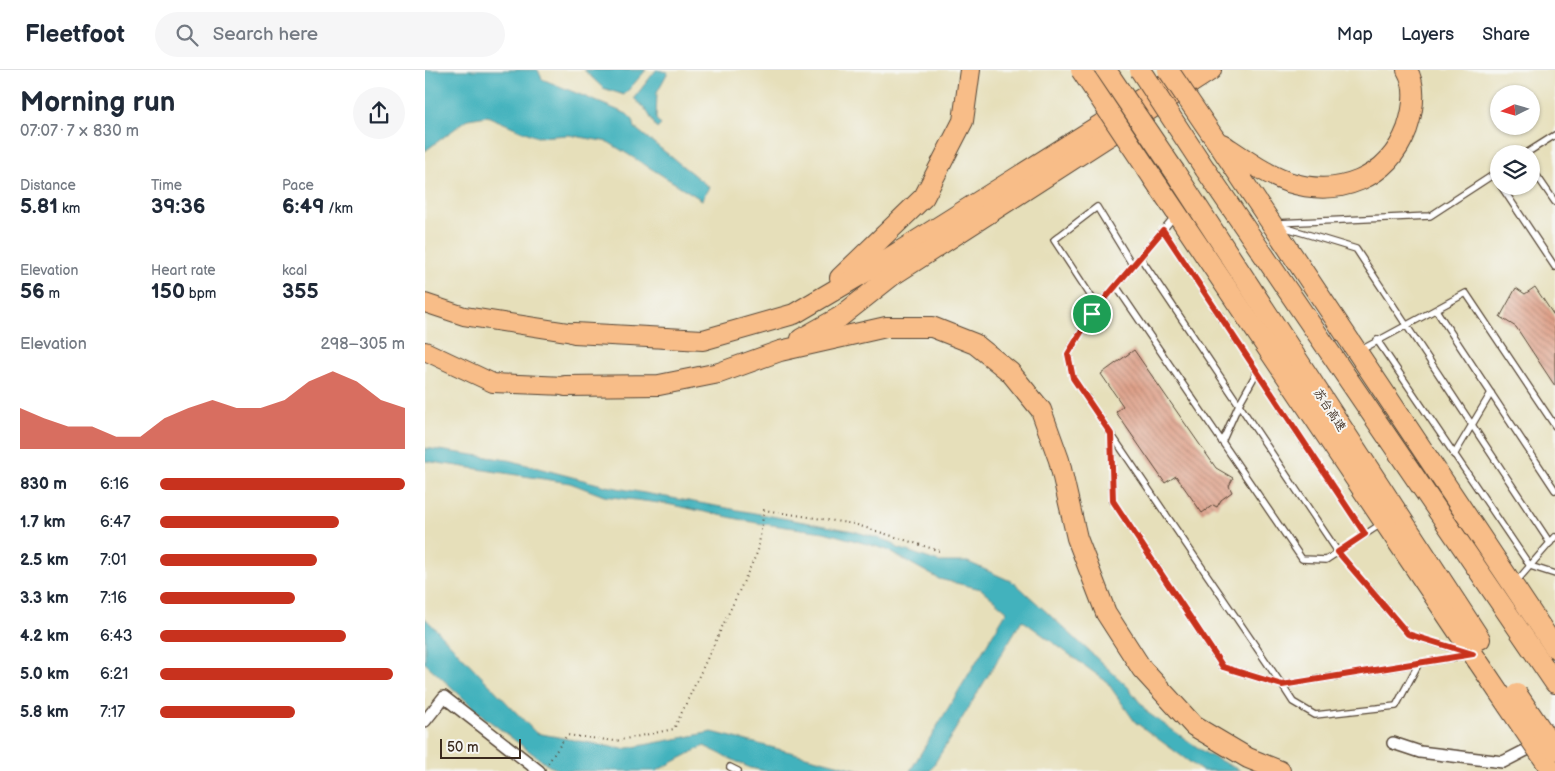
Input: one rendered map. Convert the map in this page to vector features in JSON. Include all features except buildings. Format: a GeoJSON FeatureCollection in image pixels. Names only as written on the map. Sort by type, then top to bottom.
{"type":"FeatureCollection","features":[{"type":"Feature","properties":{"kind":"highway"},"geometry":{"type":"LineString","coordinates":[[814,302],[924,197],[963,121],[971,70]]}},
{"type":"Feature","properties":{"kind":"highway"},"geometry":{"type":"LineString","coordinates":[[1081,70],[1384,522],[1480,656],[1552,771]]}},
{"type":"Feature","properties":{"kind":"highway","name":"苏台高速"},"geometry":{"type":"LineString","coordinates":[[1105,70],[1175,172],[1480,656],[1555,750]]}},
{"type":"Feature","properties":{"kind":"highway"},"geometry":{"type":"LineString","coordinates":[[1140,70],[1555,683]]}},
{"type":"Feature","properties":{"kind":"highway"},"geometry":{"type":"LineString","coordinates":[[1168,70],[1555,648]]}},
{"type":"Feature","properties":{"kind":"highway"},"geometry":{"type":"LineString","coordinates":[[574,333],[703,340],[794,314],[895,255],[1187,70]]}},
{"type":"Feature","properties":{"kind":"highway"},"geometry":{"type":"LineString","coordinates":[[780,351],[841,317],[893,275],[1211,70]]}},
{"type":"Feature","properties":{"kind":"highway"},"geometry":{"type":"LineString","coordinates":[[1215,139],[1251,164],[1288,182],[1321,188],[1354,184],[1381,168],[1399,148],[1412,114],[1412,79],[1407,70]]}},
{"type":"Feature","properties":{"kind":"highway"},"geometry":{"type":"LineString","coordinates":[[565,386],[659,385],[719,373],[780,351],[886,327],[932,327],[975,344],[1010,372],[1041,410],[1059,460],[1077,538],[1106,613],[1142,669],[1194,726],[1248,758],[1279,771]]}},
{"type":"Feature","properties":{"kind":"main road"},"geometry":{"type":"LineString","coordinates":[[431,305],[464,316],[574,333]]}},
{"type":"Feature","properties":{"kind":"main road"},"geometry":{"type":"LineString","coordinates":[[425,351],[493,383],[565,386]]}},
{"type":"Feature","properties":{"kind":"street"},"geometry":{"type":"LineString","coordinates":[[425,721],[445,697],[543,767]]}},
{"type":"Feature","properties":{"kind":"street"},"geometry":{"type":"LineString","coordinates":[[1393,743],[1420,752],[1503,762],[1555,735]]}},
{"type":"Feature","properties":{"kind":"lane"},"geometry":{"type":"LineString","coordinates":[[1539,145],[1555,135]]}},
{"type":"Feature","properties":{"kind":"lane"},"geometry":{"type":"LineString","coordinates":[[1271,224],[1430,216],[1490,177]]}},
{"type":"Feature","properties":{"kind":"lane"},"geometry":{"type":"LineString","coordinates":[[1540,180],[1555,202]]}},
{"type":"Feature","properties":{"kind":"lane"},"geometry":{"type":"LineString","coordinates":[[1507,195],[1555,267]]}},
{"type":"Feature","properties":{"kind":"lane"},"geometry":{"type":"LineString","coordinates":[[1098,307],[1054,240],[1097,207],[1133,266]]}},
{"type":"Feature","properties":{"kind":"lane"},"geometry":{"type":"LineString","coordinates":[[1177,214],[1098,307],[1068,354],[1073,378],[1293,702],[1315,715],[1396,706],[1419,663]]}},
{"type":"Feature","properties":{"kind":"lane"},"geometry":{"type":"LineString","coordinates":[[1271,224],[1356,249],[1550,543]]}},
{"type":"Feature","properties":{"kind":"lane"},"geometry":{"type":"LineString","coordinates":[[1163,230],[1365,534]]}},
{"type":"Feature","properties":{"kind":"lane"},"geometry":{"type":"LineString","coordinates":[[1140,257],[1338,552],[1408,634],[1480,656]]}},
{"type":"Feature","properties":{"kind":"lane"},"geometry":{"type":"LineString","coordinates":[[1116,286],[1302,559],[1326,560],[1384,522]]}},
{"type":"Feature","properties":{"kind":"lane"},"geometry":{"type":"LineString","coordinates":[[1357,352],[1405,324],[1467,293],[1555,426]]}},
{"type":"Feature","properties":{"kind":"lane"},"geometry":{"type":"LineString","coordinates":[[1436,310],[1555,490]]}},
{"type":"Feature","properties":{"kind":"lane"},"geometry":{"type":"LineString","coordinates":[[1377,340],[1530,566],[1555,574]]}},
{"type":"Feature","properties":{"kind":"lane"},"geometry":{"type":"LineString","coordinates":[[1222,442],[1239,404],[1257,372]]}},
{"type":"Feature","properties":{"kind":"lane"},"geometry":{"type":"LineString","coordinates":[[1454,455],[1491,393]]}},
{"type":"Feature","properties":{"kind":"lane"},"geometry":{"type":"LineString","coordinates":[[1111,434],[1113,501],[1223,667],[1282,685],[1419,663],[1480,656]]}},
{"type":"Feature","properties":{"kind":"lane"},"geometry":{"type":"LineString","coordinates":[[1513,585],[1555,537]]}},
{"type":"Feature","properties":{"kind":"lane"},"geometry":{"type":"LineString","coordinates":[[731,767],[738,771]]}},
{"type":"Feature","properties":{"kind":"path"},"geometry":{"type":"LineString","coordinates":[[543,767],[567,735],[615,741],[674,730],[758,551],[764,510],[854,524],[940,551]]}},
{"type":"Feature","properties":{"kind":"water"},"geometry":{"type":"Polygon","coordinates":[[[425,70],[538,70],[542,79],[627,114],[633,120],[635,128],[709,187],[702,200],[608,142],[569,135],[537,137],[487,116],[468,119],[425,151],[425,70]]]}},
{"type":"Feature","properties":{"kind":"water"},"geometry":{"type":"Polygon","coordinates":[[[584,70],[646,70],[624,95],[603,88],[584,70]]]}},
{"type":"Feature","properties":{"kind":"water"},"geometry":{"type":"Polygon","coordinates":[[[656,70],[668,72],[657,92],[656,119],[661,125],[657,129],[648,113],[634,98],[656,70]]]}},
{"type":"Feature","properties":{"kind":"water"},"geometry":{"type":"Polygon","coordinates":[[[425,448],[508,460],[606,486],[853,531],[891,542],[898,548],[939,562],[968,562],[1015,583],[1128,687],[1148,713],[1207,754],[1241,771],[1202,771],[1135,722],[1107,682],[1022,620],[930,771],[910,771],[1007,611],[981,589],[939,579],[885,549],[824,532],[757,523],[667,504],[604,496],[570,483],[425,461],[425,448]]]}},
{"type":"Feature","properties":{"kind":"water"},"geometry":{"type":"Polygon","coordinates":[[[425,618],[536,733],[623,749],[712,732],[864,771],[766,771],[750,768],[704,746],[656,771],[562,771],[549,766],[484,717],[425,663],[425,618]]]}},
{"type":"Feature","properties":{"kind":"route"},"geometry":{"type":"LineString","coordinates":[[1163,230],[1365,534],[1338,552],[1408,634],[1473,654],[1282,685],[1223,667],[1113,501],[1111,434],[1073,378],[1068,354],[1092,314],[1163,230]]}}]}
